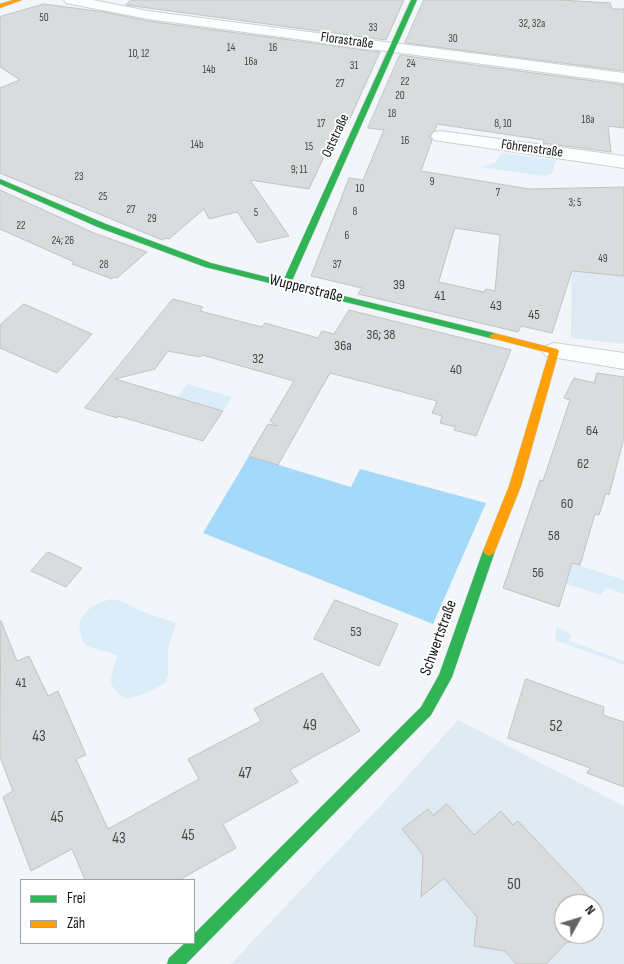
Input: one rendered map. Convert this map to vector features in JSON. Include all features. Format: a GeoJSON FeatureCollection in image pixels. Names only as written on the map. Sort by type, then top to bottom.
{"type":"FeatureCollection","features":[{"type":"Feature","properties":{"kind":"street"},"geometry":{"type":"LineString","coordinates":[[0,6],[20,0]]}},
{"type":"Feature","properties":{"kind":"street","name":"Florastraße"},"geometry":{"type":"LineString","coordinates":[[70,0],[148,15],[624,78]]}},
{"type":"Feature","properties":{"kind":"street","name":"Oststraße"},"geometry":{"type":"LineString","coordinates":[[286,284],[414,0]]}},
{"type":"Feature","properties":{"kind":"street","name":"Föhrenstraße"},"geometry":{"type":"LineString","coordinates":[[440,136],[624,162]]}},
{"type":"Feature","properties":{"kind":"street","name":"Wupperstraße"},"geometry":{"type":"LineString","coordinates":[[0,181],[91,222],[164,251],[222,268],[554,351],[624,361]]}},
{"type":"Feature","properties":{"kind":"street","name":"Schwertstraße"},"geometry":{"type":"LineString","coordinates":[[195,944],[426,711],[445,677],[472,597],[515,486],[554,351]]}},
{"type":"Feature","properties":{"kind":"street","name":"Schwertstraße"},"geometry":{"type":"LineString","coordinates":[[175,964],[195,944]]}},
{"type":"Feature","properties":{"kind":"shaded area"},"geometry":{"type":"Polygon","coordinates":[[[501,153],[556,160],[552,173],[545,176],[480,167],[496,162],[501,153]]]}},
{"type":"Feature","properties":{"kind":"shaded area"},"geometry":{"type":"Polygon","coordinates":[[[624,231],[624,344],[571,338],[572,241],[624,231]]]}},
{"type":"Feature","properties":{"kind":"shaded area"},"geometry":{"type":"Polygon","coordinates":[[[187,384],[232,397],[223,411],[178,397],[187,384]]]}},
{"type":"Feature","properties":{"kind":"shaded area"},"geometry":{"type":"Polygon","coordinates":[[[249,456],[351,487],[360,469],[486,503],[433,624],[203,533],[249,456]]]}},
{"type":"Feature","properties":{"kind":"shaded area"},"geometry":{"type":"Polygon","coordinates":[[[572,563],[624,580],[624,594],[606,588],[601,595],[566,584],[572,563]]]}},
{"type":"Feature","properties":{"kind":"shaded area"},"geometry":{"type":"Polygon","coordinates":[[[111,599],[121,601],[146,613],[176,623],[168,648],[168,675],[165,683],[145,694],[127,699],[119,694],[112,685],[111,680],[117,655],[86,646],[81,637],[80,622],[83,615],[94,606],[111,599]]]}},
{"type":"Feature","properties":{"kind":"shaded area"},"geometry":{"type":"Polygon","coordinates":[[[557,627],[571,634],[570,641],[624,661],[624,665],[555,640],[557,627]]]}},
{"type":"Feature","properties":{"kind":"shaded area"},"geometry":{"type":"Polygon","coordinates":[[[458,720],[624,806],[624,964],[231,964],[385,801],[458,720]]]}},
{"type":"Feature","properties":{"kind":"building"},"geometry":{"type":"Polygon","coordinates":[[[131,0],[404,0],[386,40],[126,5],[131,0]]]}},
{"type":"Feature","properties":{"kind":"building"},"geometry":{"type":"Polygon","coordinates":[[[424,0],[560,0],[610,3],[612,9],[624,9],[624,71],[405,43],[424,0]]]}},
{"type":"Feature","properties":{"kind":"building"},"geometry":{"type":"Polygon","coordinates":[[[44,4],[104,12],[148,21],[380,52],[347,125],[339,124],[309,189],[250,180],[289,236],[258,243],[237,212],[209,219],[204,209],[169,239],[165,238],[162,240],[0,173],[0,88],[20,80],[0,67],[0,17],[44,4]]]}},
{"type":"Feature","properties":{"kind":"building"},"geometry":{"type":"Polygon","coordinates":[[[400,55],[624,85],[624,128],[608,126],[611,152],[543,143],[544,140],[437,124],[435,130],[429,136],[432,140],[421,171],[529,189],[624,187],[624,276],[572,271],[552,333],[521,326],[518,332],[358,294],[362,288],[311,276],[349,178],[363,180],[384,130],[368,128],[400,55]],[[455,228],[439,282],[484,292],[486,289],[495,291],[500,235],[455,228]]]}},
{"type":"Feature","properties":{"kind":"building"},"geometry":{"type":"Polygon","coordinates":[[[0,190],[94,233],[147,252],[117,278],[114,277],[112,279],[72,264],[74,262],[0,229],[0,190]]]}},
{"type":"Feature","properties":{"kind":"building"},"geometry":{"type":"Polygon","coordinates":[[[173,299],[203,307],[200,311],[262,327],[265,323],[318,338],[322,331],[334,334],[349,310],[511,350],[476,436],[454,430],[456,427],[440,423],[442,416],[432,413],[437,401],[330,373],[278,465],[249,456],[268,424],[277,426],[270,421],[294,381],[202,355],[200,357],[168,351],[155,369],[115,379],[223,411],[203,441],[85,408],[173,299]]]}},
{"type":"Feature","properties":{"kind":"building"},"geometry":{"type":"Polygon","coordinates":[[[24,304],[92,334],[57,373],[0,348],[0,325],[24,304]]]}},
{"type":"Feature","properties":{"kind":"building"},"geometry":{"type":"Polygon","coordinates":[[[597,373],[624,377],[624,438],[609,495],[606,493],[599,515],[595,514],[580,565],[572,563],[559,607],[503,588],[540,480],[543,481],[570,400],[564,398],[574,378],[594,383],[597,373]]]}},
{"type":"Feature","properties":{"kind":"building"},"geometry":{"type":"Polygon","coordinates":[[[48,552],[82,568],[66,587],[31,571],[48,552]]]}},
{"type":"Feature","properties":{"kind":"building"},"geometry":{"type":"Polygon","coordinates":[[[335,600],[398,624],[379,666],[314,639],[335,600]]]}},
{"type":"Feature","properties":{"kind":"building"},"geometry":{"type":"Polygon","coordinates":[[[1,621],[17,661],[29,656],[48,696],[58,691],[86,755],[76,759],[108,829],[199,779],[188,759],[261,721],[254,709],[322,673],[360,731],[290,770],[298,782],[223,824],[236,848],[181,879],[85,879],[72,849],[31,871],[3,797],[13,791],[0,757],[1,621]]]}},
{"type":"Feature","properties":{"kind":"building"},"geometry":{"type":"Polygon","coordinates":[[[526,679],[604,707],[603,715],[624,722],[624,787],[587,773],[590,768],[508,738],[526,679]]]}},
{"type":"Feature","properties":{"kind":"building"},"geometry":{"type":"Polygon","coordinates":[[[447,804],[474,835],[501,811],[513,825],[518,821],[587,894],[554,894],[554,944],[565,944],[546,964],[516,964],[505,951],[474,946],[477,917],[444,878],[421,897],[423,855],[402,829],[428,809],[433,815],[447,804]]]}},
{"type":"Feature","properties":{"kind":"traffic: fast"},"geometry":{"type":"LineString","coordinates":[[286,284],[414,0]]}},
{"type":"Feature","properties":{"kind":"traffic: fast"},"geometry":{"type":"LineString","coordinates":[[0,181],[103,226],[208,265],[494,336]]}},
{"type":"Feature","properties":{"kind":"traffic: fast"},"geometry":{"type":"LineString","coordinates":[[195,944],[426,711],[445,677],[489,551]]}},
{"type":"Feature","properties":{"kind":"traffic: fast"},"geometry":{"type":"LineString","coordinates":[[175,964],[195,944]]}},
{"type":"Feature","properties":{"kind":"traffic: slow"},"geometry":{"type":"LineString","coordinates":[[0,6],[19,0]]}},
{"type":"Feature","properties":{"kind":"traffic: slow"},"geometry":{"type":"LineString","coordinates":[[489,551],[515,486],[554,351],[494,336]]}}]}
